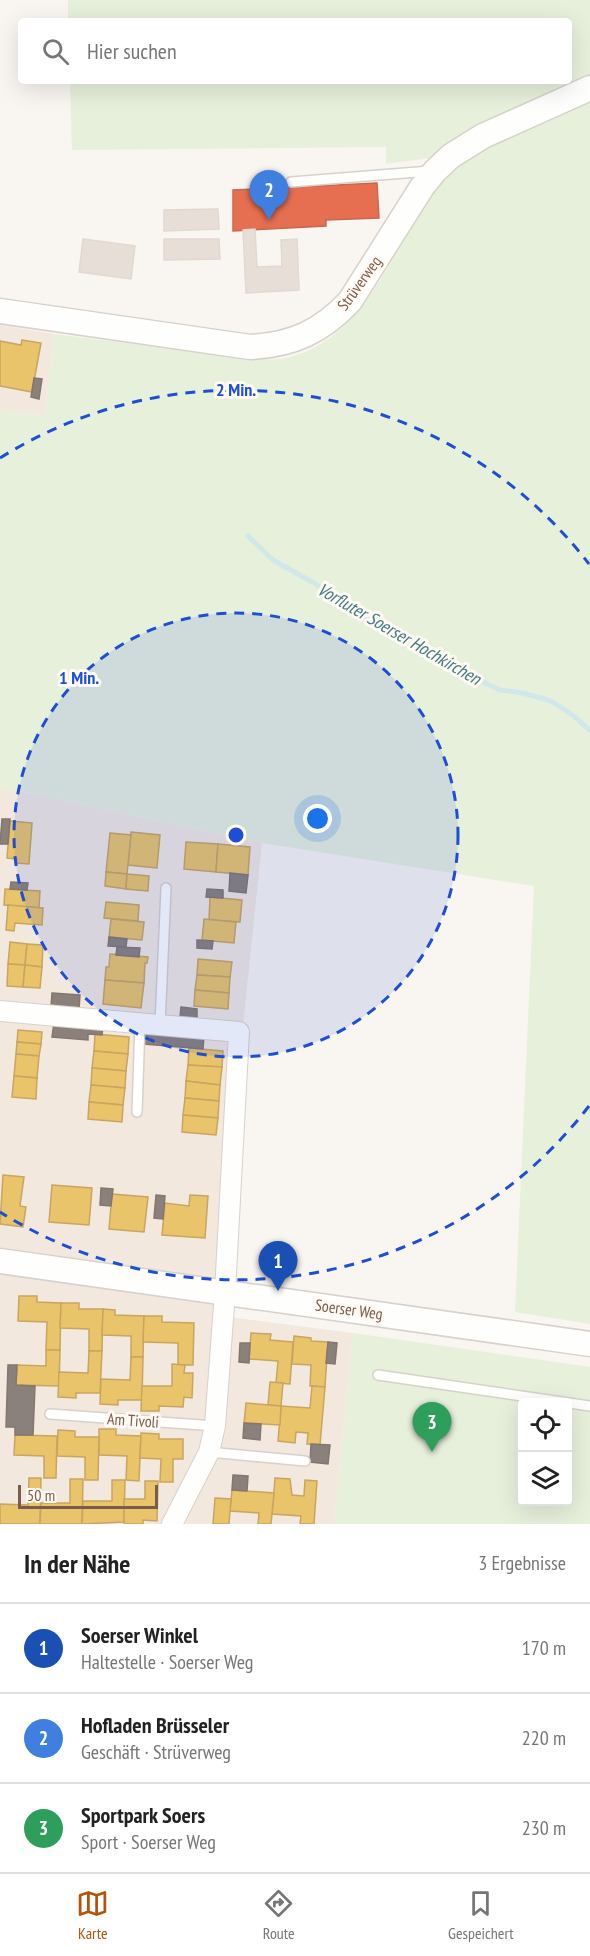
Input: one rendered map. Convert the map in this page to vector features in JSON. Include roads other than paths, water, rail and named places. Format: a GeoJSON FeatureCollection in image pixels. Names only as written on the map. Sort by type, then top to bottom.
{"type":"FeatureCollection","features":[{"type":"Feature","properties":{"kind":"street","name":"Strüverweg"},"geometry":{"type":"LineString","coordinates":[[0,311],[250,347],[272,346],[288,342],[324,324],[350,301],[410,204],[435,171],[451,156],[483,136],[590,88]]}},
{"type":"Feature","properties":{"kind":"street"},"geometry":{"type":"LineString","coordinates":[[0,1011],[239,1032],[225,1292],[215,1426],[209,1452],[172,1524]]}},
{"type":"Feature","properties":{"kind":"street","name":"Soerser Weg"},"geometry":{"type":"LineString","coordinates":[[0,1261],[590,1344]]}},
{"type":"Feature","properties":{"kind":"lane"},"geometry":{"type":"LineString","coordinates":[[291,182],[435,171]]}},
{"type":"Feature","properties":{"kind":"lane"},"geometry":{"type":"LineString","coordinates":[[160,1025],[166,888]]}},
{"type":"Feature","properties":{"kind":"lane"},"geometry":{"type":"LineString","coordinates":[[137,1112],[140,1023]]}},
{"type":"Feature","properties":{"kind":"lane"},"geometry":{"type":"LineString","coordinates":[[378,1375],[590,1406]]}},
{"type":"Feature","properties":{"kind":"lane","name":"Am Tivoli"},"geometry":{"type":"LineString","coordinates":[[50,1414],[215,1426]]}},
{"type":"Feature","properties":{"kind":"lane"},"geometry":{"type":"LineString","coordinates":[[209,1452],[305,1461]]}},
{"type":"Feature","properties":{"kind":"waterway","name":"Vorfluter Soerser Hochkirchen"},"geometry":{"type":"LineString","coordinates":[[248,536],[273,560],[314,583],[358,613],[376,623],[406,634],[418,644],[500,690],[523,693],[551,701],[574,716],[590,731]]}},
{"type":"Feature","properties":{"kind":"place","name":"Hofladen Brüsseler"},"geometry":{"type":"Point","coordinates":[269,220]}},
{"type":"Feature","properties":{"kind":"place","name":"Soerser Winkel"},"geometry":{"type":"Point","coordinates":[278,1291]}},
{"type":"Feature","properties":{"kind":"place","name":"Sportpark Soers"},"geometry":{"type":"Point","coordinates":[432,1452]}}]}
